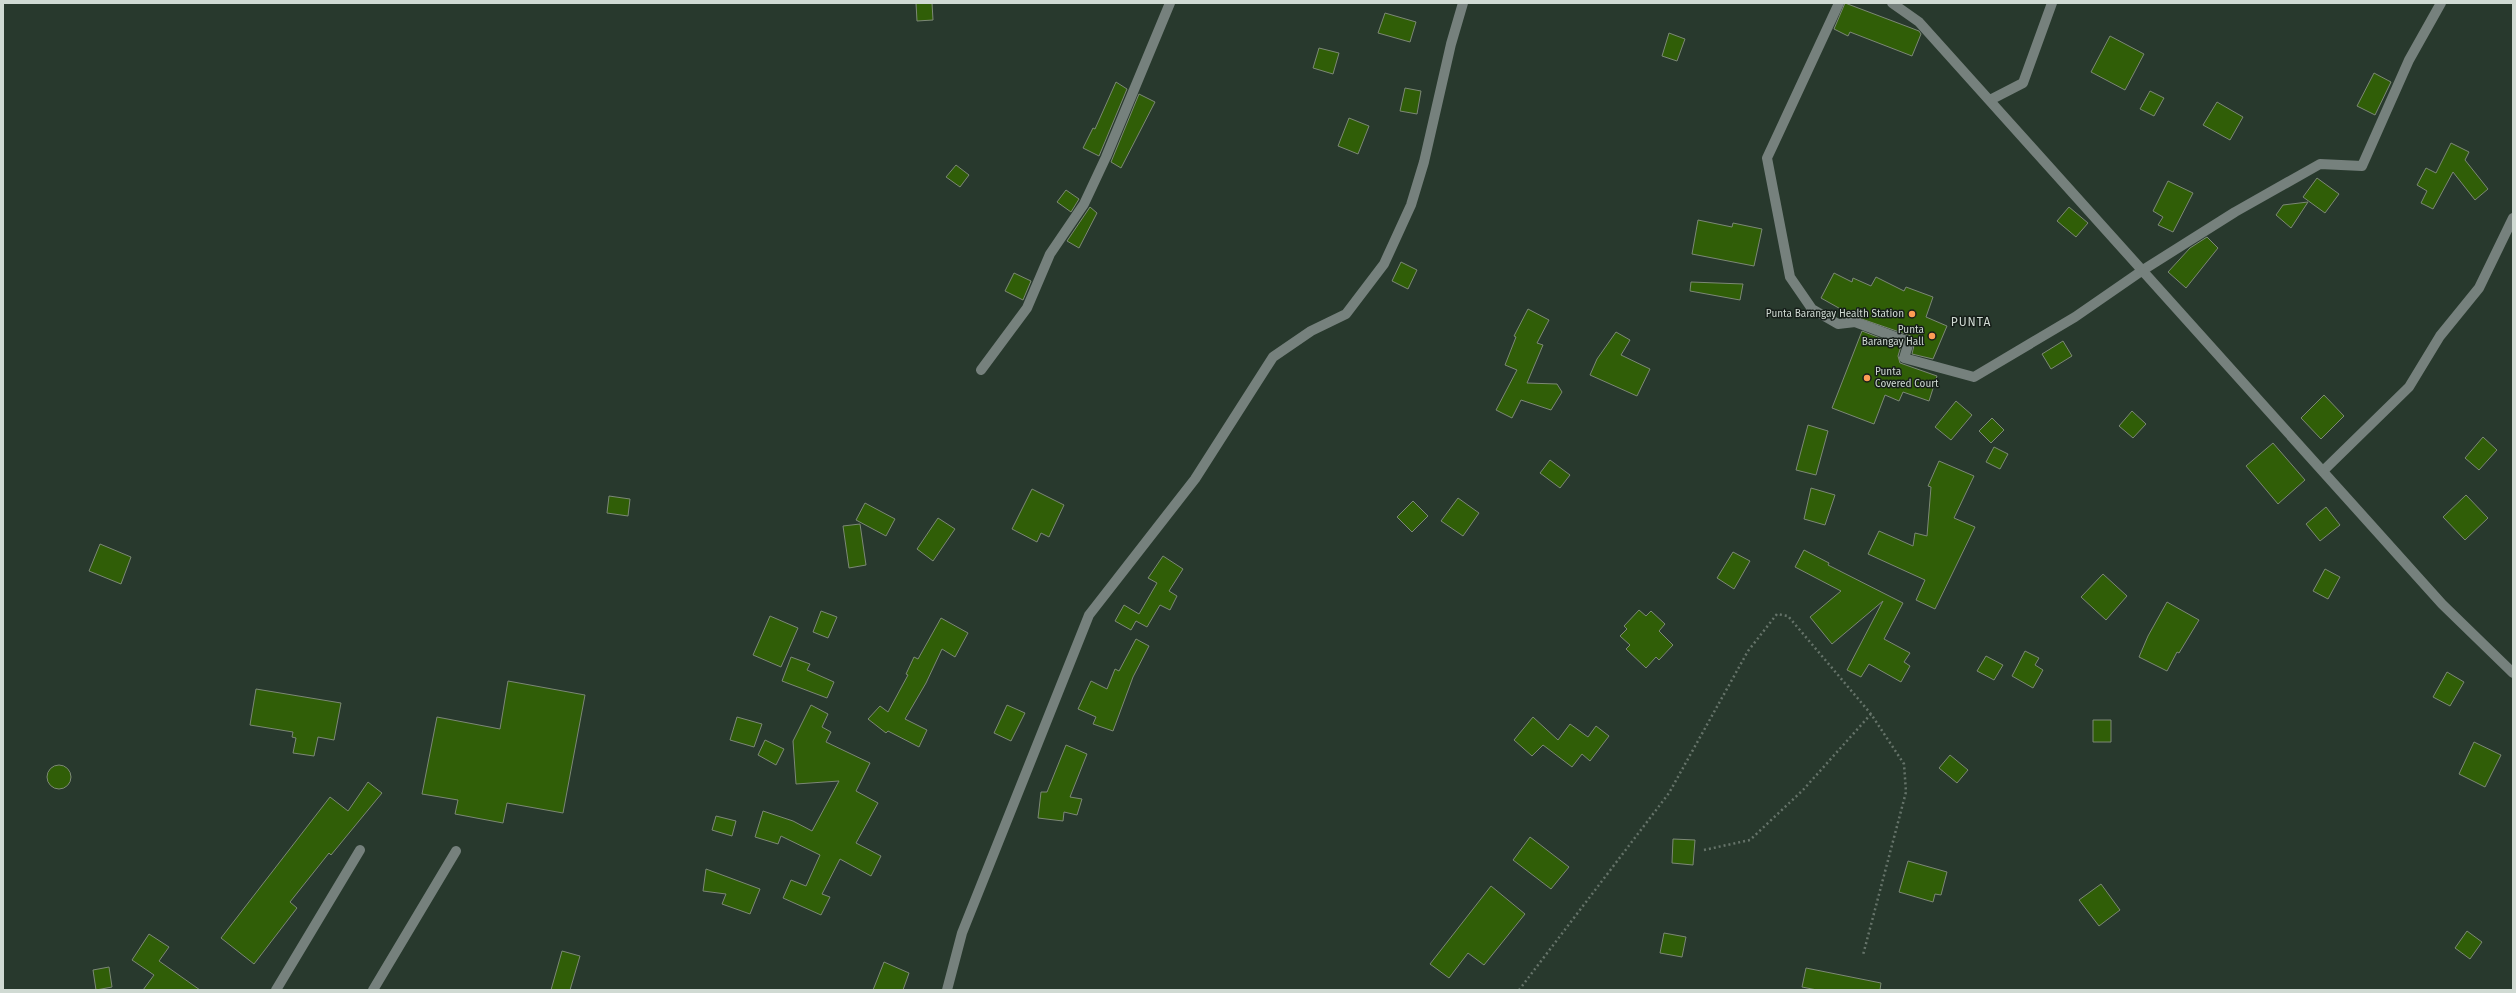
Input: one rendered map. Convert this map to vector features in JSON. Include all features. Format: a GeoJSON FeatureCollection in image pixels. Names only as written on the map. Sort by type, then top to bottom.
{"type":"FeatureCollection","features":[{"type":"Feature","properties":{"kind":"street"},"geometry":{"type":"LineString","coordinates":[[981,370],[1027,308],[1050,254],[1084,204],[1106,158],[1170,3]]}},
{"type":"Feature","properties":{"kind":"street"},"geometry":{"type":"LineString","coordinates":[[947,990],[962,932],[1089,615],[1195,479],[1273,357],[1311,330],[1346,314],[1384,264],[1411,205],[1424,162],[1451,44],[1463,3]]}},
{"type":"Feature","properties":{"kind":"street"},"geometry":{"type":"LineString","coordinates":[[1839,3],[1767,158],[1790,277],[1812,309],[1838,324],[1855,322],[1909,342],[1904,358],[1974,377],[2074,317],[2143,270],[2235,212],[2320,164],[2362,166],[2409,60],[2441,3]]}},
{"type":"Feature","properties":{"kind":"street"},"geometry":{"type":"LineString","coordinates":[[1892,3],[1919,22],[2442,604],[2513,673]]}},
{"type":"Feature","properties":{"kind":"street"},"geometry":{"type":"LineString","coordinates":[[1990,100],[2023,83],[2052,3]]}},
{"type":"Feature","properties":{"kind":"street"},"geometry":{"type":"LineString","coordinates":[[2323,471],[2409,387],[2440,336],[2479,288],[2513,218]]}},
{"type":"Feature","properties":{"kind":"street"},"geometry":{"type":"LineString","coordinates":[[276,990],[360,850]]}},
{"type":"Feature","properties":{"kind":"street"},"geometry":{"type":"LineString","coordinates":[[373,990],[456,852]]}},
{"type":"Feature","properties":{"kind":"path"},"geometry":{"type":"LineString","coordinates":[[1519,990],[1670,793],[1748,651],[1777,614],[1788,616],[1871,714],[1904,764],[1906,792],[1863,955]]}},
{"type":"Feature","properties":{"kind":"path"},"geometry":{"type":"LineString","coordinates":[[1704,850],[1750,840],[1803,790],[1871,714]]}},
{"type":"Feature","properties":{"kind":"building"},"geometry":{"type":"Polygon","coordinates":[[[916,3],[932,3],[933,20],[917,21],[916,3]]]}},
{"type":"Feature","properties":{"kind":"building"},"geometry":{"type":"Polygon","coordinates":[[[1845,3],[1919,31],[1921,34],[1912,56],[1850,32],[1848,36],[1834,29],[1845,3]]]}},
{"type":"Feature","properties":{"kind":"building"},"geometry":{"type":"Polygon","coordinates":[[[1385,13],[1416,22],[1410,42],[1378,33],[1385,13]]]}},
{"type":"Feature","properties":{"kind":"building"},"geometry":{"type":"Polygon","coordinates":[[[1669,33],[1685,39],[1677,61],[1662,56],[1669,33]]]}},
{"type":"Feature","properties":{"kind":"building"},"geometry":{"type":"Polygon","coordinates":[[[2110,36],[2144,54],[2125,90],[2091,72],[2110,36]]]}},
{"type":"Feature","properties":{"kind":"building"},"geometry":{"type":"Polygon","coordinates":[[[1319,48],[1339,53],[1333,74],[1313,68],[1319,48]]]}},
{"type":"Feature","properties":{"kind":"building"},"geometry":{"type":"Polygon","coordinates":[[[2374,73],[2391,82],[2375,115],[2357,106],[2374,73]]]}},
{"type":"Feature","properties":{"kind":"building"},"geometry":{"type":"Polygon","coordinates":[[[1116,82],[1127,89],[1099,156],[1083,148],[1093,128],[1095,129],[1116,82]]]}},
{"type":"Feature","properties":{"kind":"building"},"geometry":{"type":"Polygon","coordinates":[[[1405,88],[1421,91],[1417,114],[1400,111],[1405,88]]]}},
{"type":"Feature","properties":{"kind":"building"},"geometry":{"type":"Polygon","coordinates":[[[2150,91],[2164,98],[2154,116],[2140,109],[2150,91]]]}},
{"type":"Feature","properties":{"kind":"building"},"geometry":{"type":"Polygon","coordinates":[[[1139,94],[1155,102],[1121,168],[1111,162],[1139,94]]]}},
{"type":"Feature","properties":{"kind":"building"},"geometry":{"type":"Polygon","coordinates":[[[2217,102],[2243,117],[2230,140],[2203,125],[2217,102]]]}},
{"type":"Feature","properties":{"kind":"building"},"geometry":{"type":"Polygon","coordinates":[[[1349,118],[1369,126],[1358,154],[1338,146],[1349,118]]]}},
{"type":"Feature","properties":{"kind":"building"},"geometry":{"type":"Polygon","coordinates":[[[2451,143],[2469,152],[2465,160],[2488,189],[2475,200],[2453,172],[2433,209],[2421,203],[2427,191],[2417,185],[2426,168],[2436,173],[2451,143]]]}},
{"type":"Feature","properties":{"kind":"building"},"geometry":{"type":"Polygon","coordinates":[[[956,165],[969,175],[960,187],[946,177],[956,165]]]}},
{"type":"Feature","properties":{"kind":"building"},"geometry":{"type":"Polygon","coordinates":[[[2317,178],[2339,194],[2325,213],[2303,197],[2317,178]]]}},
{"type":"Feature","properties":{"kind":"building"},"geometry":{"type":"Polygon","coordinates":[[[2168,181],[2193,193],[2173,232],[2158,225],[2163,217],[2153,211],[2168,181]]]}},
{"type":"Feature","properties":{"kind":"building"},"geometry":{"type":"Polygon","coordinates":[[[1066,190],[1079,199],[1071,212],[1057,202],[1066,190]]]}},
{"type":"Feature","properties":{"kind":"building"},"geometry":{"type":"Polygon","coordinates":[[[2308,202],[2291,228],[2276,215],[2283,205],[2308,202]]]}},
{"type":"Feature","properties":{"kind":"building"},"geometry":{"type":"Polygon","coordinates":[[[1090,207],[1097,213],[1079,248],[1067,241],[1090,207]]]}},
{"type":"Feature","properties":{"kind":"building"},"geometry":{"type":"Polygon","coordinates":[[[2069,207],[2088,223],[2076,237],[2057,221],[2069,207]]]}},
{"type":"Feature","properties":{"kind":"building"},"geometry":{"type":"Polygon","coordinates":[[[1698,220],[1732,227],[1733,223],[1762,229],[1754,266],[1692,254],[1698,220]]]}},
{"type":"Feature","properties":{"kind":"building"},"geometry":{"type":"Polygon","coordinates":[[[2207,237],[2218,248],[2186,288],[2168,272],[2190,248],[2207,237]]]}},
{"type":"Feature","properties":{"kind":"building"},"geometry":{"type":"Polygon","coordinates":[[[1401,262],[1417,270],[1408,289],[1392,281],[1401,262]]]}},
{"type":"Feature","properties":{"kind":"building"},"geometry":{"type":"Polygon","coordinates":[[[1014,273],[1031,281],[1023,300],[1005,291],[1014,273]]]}},
{"type":"Feature","properties":{"kind":"building"},"geometry":{"type":"Polygon","coordinates":[[[1834,273],[1852,282],[1853,278],[1871,286],[1876,277],[1904,291],[1906,287],[1933,297],[1926,317],[1947,326],[1933,359],[1912,354],[1915,341],[1911,336],[1853,316],[1821,298],[1834,273]]]}},
{"type":"Feature","properties":{"kind":"building"},"geometry":{"type":"Polygon","coordinates":[[[1691,282],[1743,284],[1740,300],[1690,291],[1691,282]]]}},
{"type":"Feature","properties":{"kind":"building"},"geometry":{"type":"Polygon","coordinates":[[[1528,309],[1549,320],[1537,343],[1543,345],[1527,383],[1557,384],[1562,392],[1551,410],[1521,400],[1512,418],[1496,410],[1517,370],[1505,365],[1516,337],[1514,336],[1528,309]]]}},
{"type":"Feature","properties":{"kind":"building","name":"Punta Covered Court"},"geometry":{"type":"Polygon","coordinates":[[[1862,331],[1901,346],[1898,356],[1900,363],[1937,376],[1929,401],[1903,392],[1899,401],[1885,395],[1874,424],[1832,408],[1862,331]]]}},
{"type":"Feature","properties":{"kind":"building"},"geometry":{"type":"Polygon","coordinates":[[[1616,332],[1630,340],[1621,355],[1650,369],[1637,396],[1590,375],[1597,359],[1616,332]]]}},
{"type":"Feature","properties":{"kind":"building"},"geometry":{"type":"Polygon","coordinates":[[[2063,341],[2072,356],[2051,369],[2042,354],[2063,341]]]}},
{"type":"Feature","properties":{"kind":"building"},"geometry":{"type":"Polygon","coordinates":[[[2324,395],[2344,416],[2321,439],[2301,418],[2324,395]]]}},
{"type":"Feature","properties":{"kind":"building"},"geometry":{"type":"Polygon","coordinates":[[[1956,401],[1972,415],[1951,440],[1935,427],[1956,401]]]}},
{"type":"Feature","properties":{"kind":"building"},"geometry":{"type":"Polygon","coordinates":[[[2132,411],[2146,424],[2133,438],[2119,426],[2132,411]]]}},
{"type":"Feature","properties":{"kind":"building"},"geometry":{"type":"Polygon","coordinates":[[[1992,418],[2004,430],[1991,443],[1979,431],[1992,418]]]}},
{"type":"Feature","properties":{"kind":"building"},"geometry":{"type":"Polygon","coordinates":[[[1808,425],[1828,431],[1816,475],[1796,470],[1808,425]]]}},
{"type":"Feature","properties":{"kind":"building"},"geometry":{"type":"Polygon","coordinates":[[[2483,437],[2497,450],[2479,470],[2465,458],[2483,437]]]}},
{"type":"Feature","properties":{"kind":"building"},"geometry":{"type":"Polygon","coordinates":[[[2273,443],[2305,480],[2278,504],[2246,466],[2273,443]]]}},
{"type":"Feature","properties":{"kind":"building"},"geometry":{"type":"Polygon","coordinates":[[[1994,447],[2008,454],[2000,469],[1986,462],[1994,447]]]}},
{"type":"Feature","properties":{"kind":"building"},"geometry":{"type":"Polygon","coordinates":[[[1550,460],[1570,475],[1560,488],[1540,473],[1550,460]]]}},
{"type":"Feature","properties":{"kind":"building"},"geometry":{"type":"Polygon","coordinates":[[[1939,461],[1974,476],[1954,518],[1975,527],[1935,609],[1916,600],[1925,580],[1868,554],[1879,531],[1913,546],[1915,533],[1927,536],[1931,487],[1928,486],[1939,461]]]}},
{"type":"Feature","properties":{"kind":"building"},"geometry":{"type":"Polygon","coordinates":[[[1811,488],[1835,495],[1825,525],[1804,519],[1811,488]]]}},
{"type":"Feature","properties":{"kind":"building"},"geometry":{"type":"Polygon","coordinates":[[[1032,489],[1064,505],[1049,537],[1041,533],[1037,542],[1012,529],[1032,489]]]}},
{"type":"Feature","properties":{"kind":"building"},"geometry":{"type":"Polygon","coordinates":[[[2466,495],[2488,518],[2465,540],[2443,517],[2466,495]]]}},
{"type":"Feature","properties":{"kind":"building"},"geometry":{"type":"Polygon","coordinates":[[[609,496],[630,499],[628,516],[607,513],[609,496]]]}},
{"type":"Feature","properties":{"kind":"building"},"geometry":{"type":"Polygon","coordinates":[[[1458,498],[1479,513],[1463,536],[1441,521],[1458,498]]]}},
{"type":"Feature","properties":{"kind":"building"},"geometry":{"type":"Polygon","coordinates":[[[1413,501],[1428,516],[1412,532],[1397,517],[1413,501]]]}},
{"type":"Feature","properties":{"kind":"building"},"geometry":{"type":"Polygon","coordinates":[[[865,503],[895,519],[886,536],[856,520],[865,503]]]}},
{"type":"Feature","properties":{"kind":"building"},"geometry":{"type":"Polygon","coordinates":[[[2326,507],[2340,525],[2320,541],[2306,524],[2326,507]]]}},
{"type":"Feature","properties":{"kind":"building"},"geometry":{"type":"Polygon","coordinates":[[[938,518],[955,529],[933,561],[917,549],[938,518]]]}},
{"type":"Feature","properties":{"kind":"building"},"geometry":{"type":"Polygon","coordinates":[[[860,524],[866,565],[849,568],[843,526],[860,524]]]}},
{"type":"Feature","properties":{"kind":"building"},"geometry":{"type":"Polygon","coordinates":[[[100,544],[131,557],[121,584],[89,571],[100,544]]]}},
{"type":"Feature","properties":{"kind":"building"},"geometry":{"type":"Polygon","coordinates":[[[1804,550],[1829,563],[1828,565],[1903,603],[1884,639],[1910,653],[1904,662],[1910,666],[1901,682],[1869,664],[1861,677],[1847,670],[1883,601],[1832,644],[1810,617],[1841,591],[1795,567],[1804,550]]]}},
{"type":"Feature","properties":{"kind":"building"},"geometry":{"type":"Polygon","coordinates":[[[1733,552],[1750,561],[1734,589],[1717,578],[1733,552]]]}},
{"type":"Feature","properties":{"kind":"building"},"geometry":{"type":"Polygon","coordinates":[[[1163,556],[1183,569],[1169,591],[1177,596],[1170,610],[1160,605],[1147,627],[1136,621],[1131,630],[1115,621],[1124,605],[1139,614],[1157,583],[1148,578],[1163,556]]]}},
{"type":"Feature","properties":{"kind":"building"},"geometry":{"type":"Polygon","coordinates":[[[2325,569],[2340,577],[2328,599],[2313,591],[2325,569]]]}},
{"type":"Feature","properties":{"kind":"building"},"geometry":{"type":"Polygon","coordinates":[[[2103,574],[2127,596],[2106,620],[2081,597],[2103,574]]]}},
{"type":"Feature","properties":{"kind":"building"},"geometry":{"type":"Polygon","coordinates":[[[2167,602],[2199,620],[2179,653],[2177,652],[2167,671],[2139,657],[2148,636],[2167,602]]]}},
{"type":"Feature","properties":{"kind":"building"},"geometry":{"type":"Polygon","coordinates":[[[1639,610],[1646,616],[1651,611],[1665,624],[1659,631],[1673,645],[1659,660],[1656,657],[1646,668],[1626,649],[1630,645],[1620,636],[1627,629],[1624,626],[1639,610]]]}},
{"type":"Feature","properties":{"kind":"building"},"geometry":{"type":"Polygon","coordinates":[[[821,611],[837,617],[828,638],[813,632],[821,611]]]}},
{"type":"Feature","properties":{"kind":"building"},"geometry":{"type":"Polygon","coordinates":[[[770,616],[798,628],[781,667],[753,655],[770,616]]]}},
{"type":"Feature","properties":{"kind":"building"},"geometry":{"type":"Polygon","coordinates":[[[941,618],[968,633],[955,657],[942,649],[926,683],[905,719],[927,730],[919,747],[888,731],[886,733],[868,719],[880,706],[888,712],[908,675],[906,674],[914,657],[918,659],[941,618]]]}},
{"type":"Feature","properties":{"kind":"building"},"geometry":{"type":"Polygon","coordinates":[[[1136,639],[1149,646],[1133,677],[1113,731],[1093,724],[1096,717],[1078,709],[1091,681],[1107,689],[1115,669],[1119,671],[1136,639]]]}},
{"type":"Feature","properties":{"kind":"building"},"geometry":{"type":"Polygon","coordinates":[[[2025,651],[2039,658],[2035,665],[2043,670],[2033,688],[2012,676],[2025,651]]]}},
{"type":"Feature","properties":{"kind":"building"},"geometry":{"type":"Polygon","coordinates":[[[1986,656],[2003,665],[1994,680],[1977,671],[1986,656]]]}},
{"type":"Feature","properties":{"kind":"building"},"geometry":{"type":"Polygon","coordinates":[[[791,657],[810,664],[807,670],[834,682],[827,698],[782,681],[791,657]]]}},
{"type":"Feature","properties":{"kind":"building"},"geometry":{"type":"Polygon","coordinates":[[[2447,672],[2464,682],[2450,706],[2433,697],[2447,672]]]}},
{"type":"Feature","properties":{"kind":"building"},"geometry":{"type":"Polygon","coordinates":[[[508,681],[585,695],[563,813],[507,803],[503,823],[455,814],[458,800],[422,794],[437,717],[500,729],[508,681]]]}},
{"type":"Feature","properties":{"kind":"building"},"geometry":{"type":"Polygon","coordinates":[[[256,689],[341,703],[334,740],[318,737],[314,756],[293,753],[296,738],[292,737],[293,732],[250,725],[256,689]]]}},
{"type":"Feature","properties":{"kind":"building"},"geometry":{"type":"Polygon","coordinates":[[[811,705],[828,714],[822,727],[831,732],[826,742],[870,763],[856,791],[878,803],[856,843],[881,856],[871,876],[840,859],[822,894],[830,897],[821,915],[783,898],[791,880],[806,886],[820,855],[781,836],[778,844],[755,837],[763,811],[793,821],[812,831],[839,781],[796,784],[793,741],[811,705]]]}},
{"type":"Feature","properties":{"kind":"building"},"geometry":{"type":"Polygon","coordinates":[[[1007,705],[1025,713],[1011,741],[994,733],[1007,705]]]}},
{"type":"Feature","properties":{"kind":"building"},"geometry":{"type":"Polygon","coordinates":[[[737,717],[762,724],[754,747],[730,740],[737,717]]]}},
{"type":"Feature","properties":{"kind":"building"},"geometry":{"type":"Polygon","coordinates":[[[1533,717],[1558,740],[1570,724],[1588,737],[1596,726],[1609,736],[1590,761],[1582,754],[1572,767],[1543,745],[1532,756],[1514,740],[1533,717]]]}},
{"type":"Feature","properties":{"kind":"building"},"geometry":{"type":"Polygon","coordinates":[[[2093,720],[2111,720],[2111,742],[2093,742],[2093,720]]]}},
{"type":"Feature","properties":{"kind":"building"},"geometry":{"type":"Polygon","coordinates":[[[765,740],[784,749],[776,765],[758,755],[765,740]]]}},
{"type":"Feature","properties":{"kind":"building"},"geometry":{"type":"Polygon","coordinates":[[[2474,742],[2501,755],[2485,787],[2459,774],[2474,742]]]}},
{"type":"Feature","properties":{"kind":"building"},"geometry":{"type":"Polygon","coordinates":[[[1066,745],[1087,754],[1070,797],[1082,799],[1077,815],[1064,812],[1063,821],[1038,818],[1041,792],[1047,792],[1066,745]]]}},
{"type":"Feature","properties":{"kind":"building"},"geometry":{"type":"Polygon","coordinates":[[[1950,755],[1968,770],[1957,783],[1939,768],[1950,755]]]}},
{"type":"Feature","properties":{"kind":"building"},"geometry":{"type":"Polygon","coordinates":[[[59,765],[67,769],[71,777],[67,785],[59,789],[51,785],[47,777],[51,769],[59,765]]]}},
{"type":"Feature","properties":{"kind":"building"},"geometry":{"type":"Polygon","coordinates":[[[368,782],[382,793],[331,855],[329,853],[290,902],[297,908],[254,964],[221,938],[330,797],[348,811],[368,782]]]}},
{"type":"Feature","properties":{"kind":"building"},"geometry":{"type":"Polygon","coordinates":[[[716,816],[736,821],[732,836],[712,830],[716,816]]]}},
{"type":"Feature","properties":{"kind":"building"},"geometry":{"type":"Polygon","coordinates":[[[1530,837],[1569,867],[1551,889],[1513,860],[1530,837]]]}},
{"type":"Feature","properties":{"kind":"building"},"geometry":{"type":"Polygon","coordinates":[[[1673,839],[1695,840],[1693,865],[1672,863],[1673,839]]]}},
{"type":"Feature","properties":{"kind":"building"},"geometry":{"type":"Polygon","coordinates":[[[1908,861],[1947,872],[1941,895],[1935,894],[1933,902],[1899,892],[1908,861]]]}},
{"type":"Feature","properties":{"kind":"building"},"geometry":{"type":"Polygon","coordinates":[[[706,869],[760,889],[750,914],[722,904],[726,894],[703,891],[706,869]]]}},
{"type":"Feature","properties":{"kind":"building"},"geometry":{"type":"Polygon","coordinates":[[[2101,884],[2120,910],[2099,926],[2079,900],[2101,884]]]}},
{"type":"Feature","properties":{"kind":"building"},"geometry":{"type":"Polygon","coordinates":[[[1491,886],[1525,914],[1484,965],[1468,953],[1449,978],[1430,964],[1491,886]]]}},
{"type":"Feature","properties":{"kind":"building"},"geometry":{"type":"Polygon","coordinates":[[[2467,931],[2482,942],[2470,959],[2455,948],[2467,931]]]}},
{"type":"Feature","properties":{"kind":"building"},"geometry":{"type":"Polygon","coordinates":[[[1664,933],[1686,937],[1682,957],[1660,953],[1664,933]]]}},
{"type":"Feature","properties":{"kind":"building"},"geometry":{"type":"Polygon","coordinates":[[[149,934],[169,947],[159,961],[200,990],[143,990],[154,975],[132,960],[149,934]]]}},
{"type":"Feature","properties":{"kind":"building"},"geometry":{"type":"Polygon","coordinates":[[[562,951],[580,956],[570,990],[551,990],[562,951]]]}},
{"type":"Feature","properties":{"kind":"building"},"geometry":{"type":"Polygon","coordinates":[[[884,962],[909,973],[903,990],[873,990],[884,962]]]}},
{"type":"Feature","properties":{"kind":"building"},"geometry":{"type":"Polygon","coordinates":[[[109,967],[112,987],[96,990],[93,970],[109,967]]]}},
{"type":"Feature","properties":{"kind":"building"},"geometry":{"type":"Polygon","coordinates":[[[1806,968],[1881,983],[1880,990],[1817,990],[1802,987],[1806,968]]]}},
{"type":"Feature","properties":{"kind":"place","name":"Punta Barangay Health Station"},"geometry":{"type":"Point","coordinates":[1912,314]}},
{"type":"Feature","properties":{"kind":"place","name":"Punta Barangay Hall"},"geometry":{"type":"Point","coordinates":[1932,336]}},
{"type":"Feature","properties":{"kind":"place","name":"Punta Covered Court"},"geometry":{"type":"Point","coordinates":[1867,378]}},
{"type":"Feature","properties":{"kind":"district","name":"PUNTA"},"geometry":{"type":"Point","coordinates":[1971,322]}}]}
